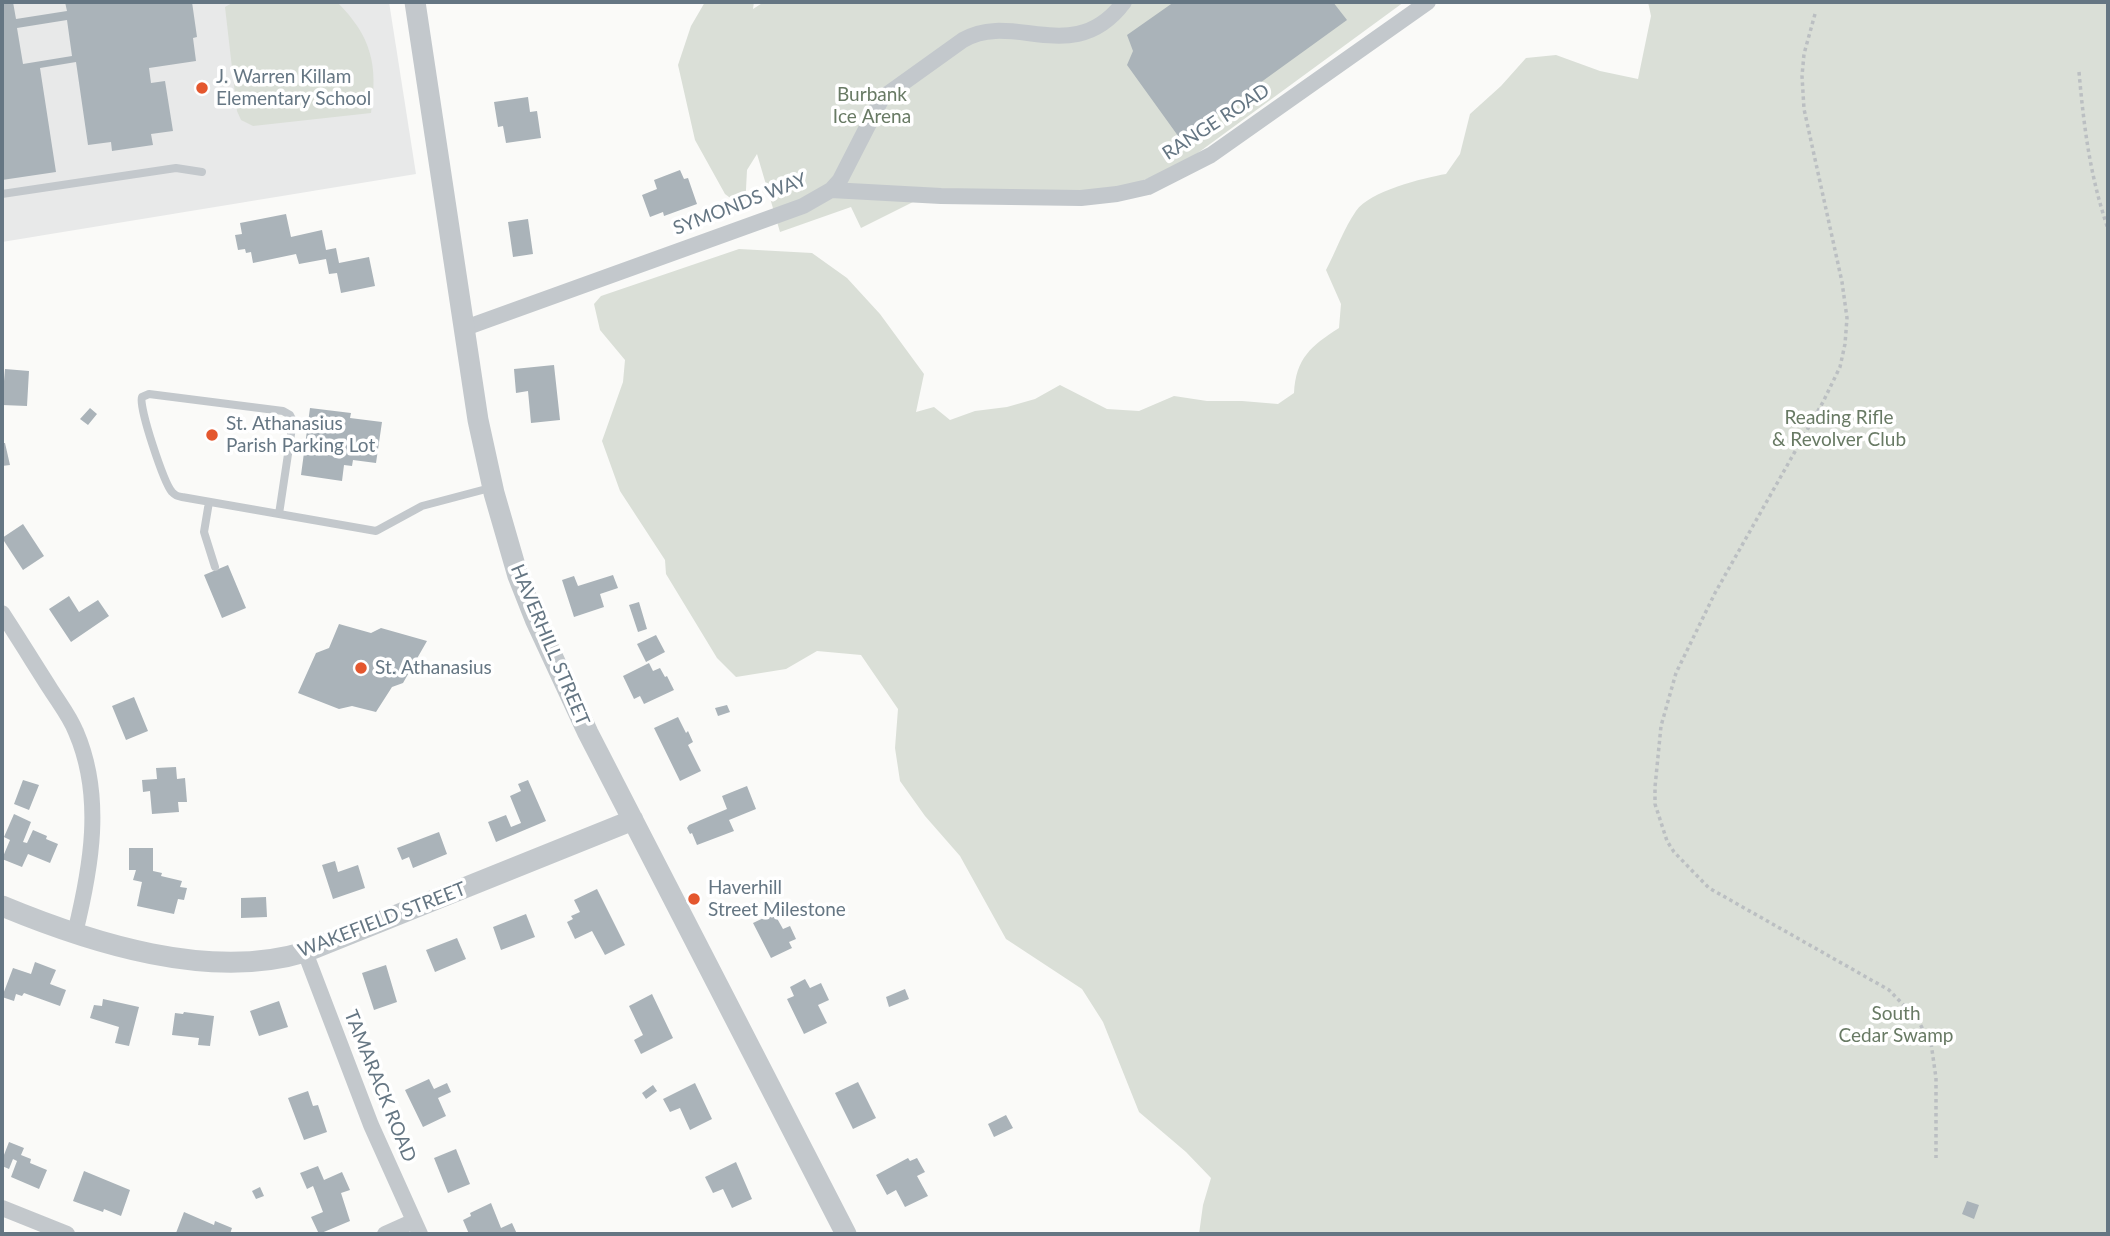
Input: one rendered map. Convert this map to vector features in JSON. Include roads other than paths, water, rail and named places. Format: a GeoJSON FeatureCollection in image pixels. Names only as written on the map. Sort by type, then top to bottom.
{"type":"FeatureCollection","features":[{"type":"Feature","properties":{"kind":"street","name":"HAVERHILL STREET"},"geometry":{"type":"LineString","coordinates":[[415,2],[478,420],[509,549],[528,603],[588,733],[846,1234]]}},
{"type":"Feature","properties":{"kind":"street","name":"SYMONDS WAY"},"geometry":{"type":"LineString","coordinates":[[465,328],[803,206],[831,190],[847,170],[882,98],[962,40],[987,32],[1059,36],[1076,34],[1099,24],[1124,2]]}},
{"type":"Feature","properties":{"kind":"street","name":"RANGE ROAD"},"geometry":{"type":"LineString","coordinates":[[831,190],[1068,198],[1101,197],[1148,187],[1211,155],[1428,2]]}},
{"type":"Feature","properties":{"kind":"street"},"geometry":{"type":"LineString","coordinates":[[2,613],[75,729],[86,761],[92,849],[88,883],[75,933]]}},
{"type":"Feature","properties":{"kind":"street","name":"WAKEFIELD STREET"},"geometry":{"type":"LineString","coordinates":[[2,906],[75,933],[128,948],[217,962],[256,962],[305,952],[634,820]]}},
{"type":"Feature","properties":{"kind":"street","name":"TAMARACK ROAD"},"geometry":{"type":"LineString","coordinates":[[305,952],[370,1125],[417,1227]]}},
{"type":"Feature","properties":{"kind":"street"},"geometry":{"type":"LineString","coordinates":[[2,1208],[67,1234]]}},
{"type":"Feature","properties":{"kind":"street"},"geometry":{"type":"LineString","coordinates":[[385,1234],[417,1227]]}},
{"type":"Feature","properties":{"kind":"lane"},"geometry":{"type":"LineString","coordinates":[[2,194],[177,168],[202,172]]}},
{"type":"Feature","properties":{"kind":"lane"},"geometry":{"type":"LineString","coordinates":[[279,514],[292,423],[289,413],[203,400],[144,395],[140,404],[170,490],[179,497],[376,531],[422,506],[493,487]]}},
{"type":"Feature","properties":{"kind":"lane"},"geometry":{"type":"LineString","coordinates":[[209,502],[204,532],[215,567]]}},
{"type":"Feature","properties":{"kind":"place","name":"J. Warren Killam Elementary School"},"geometry":{"type":"Point","coordinates":[202,88]}},
{"type":"Feature","properties":{"kind":"place","name":"St. Athanasius Parish Parking Lot"},"geometry":{"type":"Point","coordinates":[212,435]}},
{"type":"Feature","properties":{"kind":"place","name":"St. Athanasius"},"geometry":{"type":"Point","coordinates":[361,668]}},
{"type":"Feature","properties":{"kind":"place","name":"Haverhill Street Milestone"},"geometry":{"type":"Point","coordinates":[694,899]}},
{"type":"Feature","properties":{"kind":"park label","name":"Burbank Ice Arena"},"geometry":{"type":"Point","coordinates":[872,106]}},
{"type":"Feature","properties":{"kind":"park label","name":"Reading Rifle & Revolver Club"},"geometry":{"type":"Point","coordinates":[1839,429]}},
{"type":"Feature","properties":{"kind":"park label","name":"South Cedar Swamp"},"geometry":{"type":"Point","coordinates":[1896,1025]}}]}
